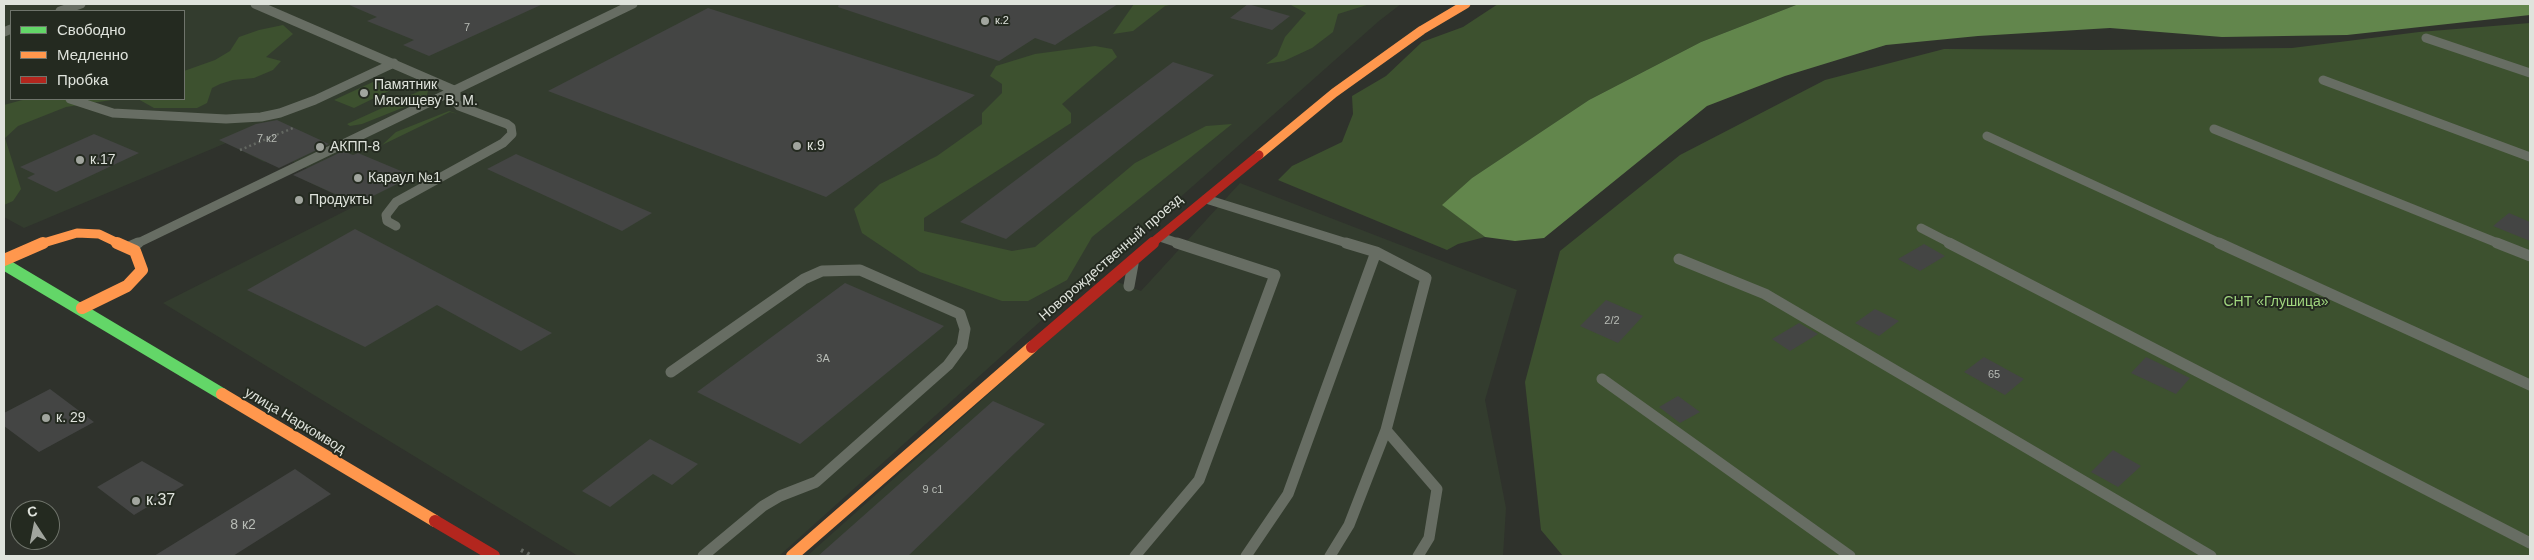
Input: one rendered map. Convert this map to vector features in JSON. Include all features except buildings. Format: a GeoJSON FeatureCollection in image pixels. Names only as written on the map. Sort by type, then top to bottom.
{"type":"FeatureCollection","features":[{"type":"Feature","properties":{"kind":"street","name":"Новорождественный проезд"},"geometry":{"type":"LineString","coordinates":[[792,556],[1204,199],[1334,93],[1422,30],[1466,4]]}},
{"type":"Feature","properties":{"kind":"street","name":"улица Наркомвод"},"geometry":{"type":"LineString","coordinates":[[4,262],[46,241],[77,233],[99,234],[129,248]]}},
{"type":"Feature","properties":{"kind":"street"},"geometry":{"type":"LineString","coordinates":[[82,308],[127,286],[142,270],[140,259],[135,251],[129,248]]}},
{"type":"Feature","properties":{"kind":"street","name":"улица Наркомвод"},"geometry":{"type":"LineString","coordinates":[[4,262],[494,556]]}},
{"type":"Feature","properties":{"kind":"lane"},"geometry":{"type":"LineString","coordinates":[[63,10],[80,4]]}},
{"type":"Feature","properties":{"kind":"lane"},"geometry":{"type":"LineString","coordinates":[[255,4],[456,91]]}},
{"type":"Feature","properties":{"kind":"lane"},"geometry":{"type":"LineString","coordinates":[[129,248],[634,4]]}},
{"type":"Feature","properties":{"kind":"lane"},"geometry":{"type":"LineString","coordinates":[[2426,38],[2530,73]]}},
{"type":"Feature","properties":{"kind":"lane"},"geometry":{"type":"LineString","coordinates":[[72,100],[112,113],[226,119],[254,117],[280,113],[315,100],[394,63]]}},
{"type":"Feature","properties":{"kind":"lane"},"geometry":{"type":"LineString","coordinates":[[2323,80],[2530,156]]}},
{"type":"Feature","properties":{"kind":"lane"},"geometry":{"type":"LineString","coordinates":[[396,226],[387,221],[386,215],[396,202],[503,143],[512,134],[511,127],[507,124],[459,106],[456,102],[456,91]]}},
{"type":"Feature","properties":{"kind":"lane"},"geometry":{"type":"LineString","coordinates":[[2214,129],[2530,256]]}},
{"type":"Feature","properties":{"kind":"lane"},"geometry":{"type":"LineString","coordinates":[[1987,136],[2530,385]]}},
{"type":"Feature","properties":{"kind":"lane"},"geometry":{"type":"LineString","coordinates":[[1204,199],[1376,252],[1426,278],[1386,430],[1349,525],[1330,556]]}},
{"type":"Feature","properties":{"kind":"lane"},"geometry":{"type":"LineString","coordinates":[[1921,228],[2530,543]]}},
{"type":"Feature","properties":{"kind":"lane"},"geometry":{"type":"LineString","coordinates":[[1136,556],[1199,480],[1275,275],[1159,237]]}},
{"type":"Feature","properties":{"kind":"lane"},"geometry":{"type":"LineString","coordinates":[[1246,556],[1288,494],[1376,252]]}},
{"type":"Feature","properties":{"kind":"lane"},"geometry":{"type":"LineString","coordinates":[[1129,286],[1134,258]]}},
{"type":"Feature","properties":{"kind":"lane"},"geometry":{"type":"LineString","coordinates":[[1679,259],[1765,294],[2211,556]]}},
{"type":"Feature","properties":{"kind":"lane"},"geometry":{"type":"LineString","coordinates":[[671,372],[804,279],[822,271],[860,270],[960,314],[965,329],[962,346],[948,365],[816,482],[780,496],[763,506],[704,556]]}},
{"type":"Feature","properties":{"kind":"lane"},"geometry":{"type":"LineString","coordinates":[[1602,380],[1850,556]]}},
{"type":"Feature","properties":{"kind":"lane"},"geometry":{"type":"LineString","coordinates":[[1386,430],[1437,489],[1429,538],[1418,556]]}},
{"type":"Feature","properties":{"kind":"path"},"geometry":{"type":"LineString","coordinates":[[240,150],[293,128]]}},
{"type":"Feature","properties":{"kind":"shaded area"},"geometry":{"type":"Polygon","coordinates":[[[4,4],[1401,4],[1379,21],[1034,327],[779,556],[578,556],[163,303],[357,205],[304,180],[316,173],[279,155],[264,162],[226,143],[24,228],[4,217],[4,4]]]}},
{"type":"Feature","properties":{"kind":"shaded area"},"geometry":{"type":"Polygon","coordinates":[[[2530,4],[2530,15],[2347,35],[2222,37],[2110,28],[1978,36],[1886,45],[1785,76],[1707,106],[1544,238],[1515,241],[1485,237],[1442,205],[1472,178],[1589,100],[1701,42],[1796,5],[2530,4]]]}},
{"type":"Feature","properties":{"kind":"shaded area"},"geometry":{"type":"Polygon","coordinates":[[[1240,183],[1517,290],[1485,400],[1506,508],[1503,556],[807,556],[1115,281],[1141,291],[1240,183]]]}},
{"type":"Feature","properties":{"kind":"green space"},"geometry":{"type":"Polygon","coordinates":[[[1134,4],[1174,4],[1165,6],[1133,31],[1113,34],[1134,4]]]}},
{"type":"Feature","properties":{"kind":"green space"},"geometry":{"type":"Polygon","coordinates":[[[1289,4],[1370,4],[1338,14],[1333,32],[1312,48],[1284,61],[1266,64],[1277,56],[1285,37],[1306,13],[1289,4]]]}},
{"type":"Feature","properties":{"kind":"green space"},"geometry":{"type":"Polygon","coordinates":[[[1498,4],[1806,4],[1796,5],[1701,42],[1589,100],[1472,178],[1443,205],[1485,237],[1458,244],[1447,250],[1278,180],[1292,166],[1342,142],[1353,114],[1352,96],[1386,76],[1422,42],[1463,27],[1498,4]]]}},
{"type":"Feature","properties":{"kind":"green space","name":"СНТ «Глушица»"},"geometry":{"type":"Polygon","coordinates":[[[2530,23],[2530,556],[1563,556],[1541,530],[1525,382],[1560,251],[1680,155],[1825,80],[1944,49],[2292,48],[2419,32],[2530,23]]]}},
{"type":"Feature","properties":{"kind":"green space"},"geometry":{"type":"Polygon","coordinates":[[[283,25],[293,34],[266,57],[281,61],[273,70],[254,78],[233,80],[212,88],[207,103],[197,108],[154,108],[140,100],[185,100],[185,71],[215,60],[230,51],[239,37],[283,25]]]}},
{"type":"Feature","properties":{"kind":"green space"},"geometry":{"type":"Polygon","coordinates":[[[1095,46],[1112,49],[1117,57],[1062,104],[1071,113],[1071,123],[924,218],[924,231],[1012,251],[1035,247],[1135,163],[1206,126],[1232,124],[1092,237],[1067,280],[1028,301],[1002,301],[920,272],[862,233],[854,209],[880,184],[937,156],[982,124],[982,113],[1002,93],[1002,84],[990,76],[996,66],[1035,54],[1095,46]]]}},
{"type":"Feature","properties":{"kind":"green space"},"geometry":{"type":"Polygon","coordinates":[[[375,81],[395,88],[354,108],[334,100],[375,81]]]}},
{"type":"Feature","properties":{"kind":"green space"},"geometry":{"type":"Polygon","coordinates":[[[424,89],[428,91],[427,95],[412,104],[362,124],[350,126],[347,124],[424,89]]]}},
{"type":"Feature","properties":{"kind":"green space"},"geometry":{"type":"Polygon","coordinates":[[[22,100],[112,100],[66,107],[18,126],[5,138],[21,189],[13,201],[4,205],[4,105],[22,100]]]}},
{"type":"Feature","properties":{"kind":"green space"},"geometry":{"type":"Polygon","coordinates":[[[449,111],[458,114],[450,112],[382,145],[396,132],[449,111]]]}},
{"type":"Feature","properties":{"kind":"traffic: fast"},"geometry":{"type":"LineString","coordinates":[[4,264],[222,394]]}},
{"type":"Feature","properties":{"kind":"traffic: slow"},"geometry":{"type":"LineString","coordinates":[[1259,155],[1334,93],[1422,30],[1466,4]]}},
{"type":"Feature","properties":{"kind":"traffic: slow"},"geometry":{"type":"LineString","coordinates":[[4,260],[46,241],[77,233],[99,234],[135,251],[142,270],[127,286],[82,308]]}},
{"type":"Feature","properties":{"kind":"traffic: slow"},"geometry":{"type":"LineString","coordinates":[[792,556],[1032,347]]}},
{"type":"Feature","properties":{"kind":"traffic: slow"},"geometry":{"type":"LineString","coordinates":[[222,394],[435,521]]}},
{"type":"Feature","properties":{"kind":"traffic: jam"},"geometry":{"type":"LineString","coordinates":[[1032,347],[1159,237],[1259,155]]}},
{"type":"Feature","properties":{"kind":"traffic: jam"},"geometry":{"type":"LineString","coordinates":[[435,521],[494,556]]}},
{"type":"Feature","properties":{"kind":"place","name":"к.2"},"geometry":{"type":"Point","coordinates":[985,21]}},
{"type":"Feature","properties":{"kind":"place","name":"Памятник Мясищеву В. М."},"geometry":{"type":"Point","coordinates":[364,93]}},
{"type":"Feature","properties":{"kind":"place","name":"к.9"},"geometry":{"type":"Point","coordinates":[797,146]}},
{"type":"Feature","properties":{"kind":"place","name":"АКПП-8"},"geometry":{"type":"Point","coordinates":[320,147]}},
{"type":"Feature","properties":{"kind":"place","name":"к.17"},"geometry":{"type":"Point","coordinates":[80,160]}},
{"type":"Feature","properties":{"kind":"place","name":"Караул №1"},"geometry":{"type":"Point","coordinates":[358,178]}},
{"type":"Feature","properties":{"kind":"place","name":"Продукты"},"geometry":{"type":"Point","coordinates":[299,200]}},
{"type":"Feature","properties":{"kind":"place","name":"к. 29"},"geometry":{"type":"Point","coordinates":[46,418]}},
{"type":"Feature","properties":{"kind":"place","name":"к.37"},"geometry":{"type":"Point","coordinates":[136,501]}}]}
